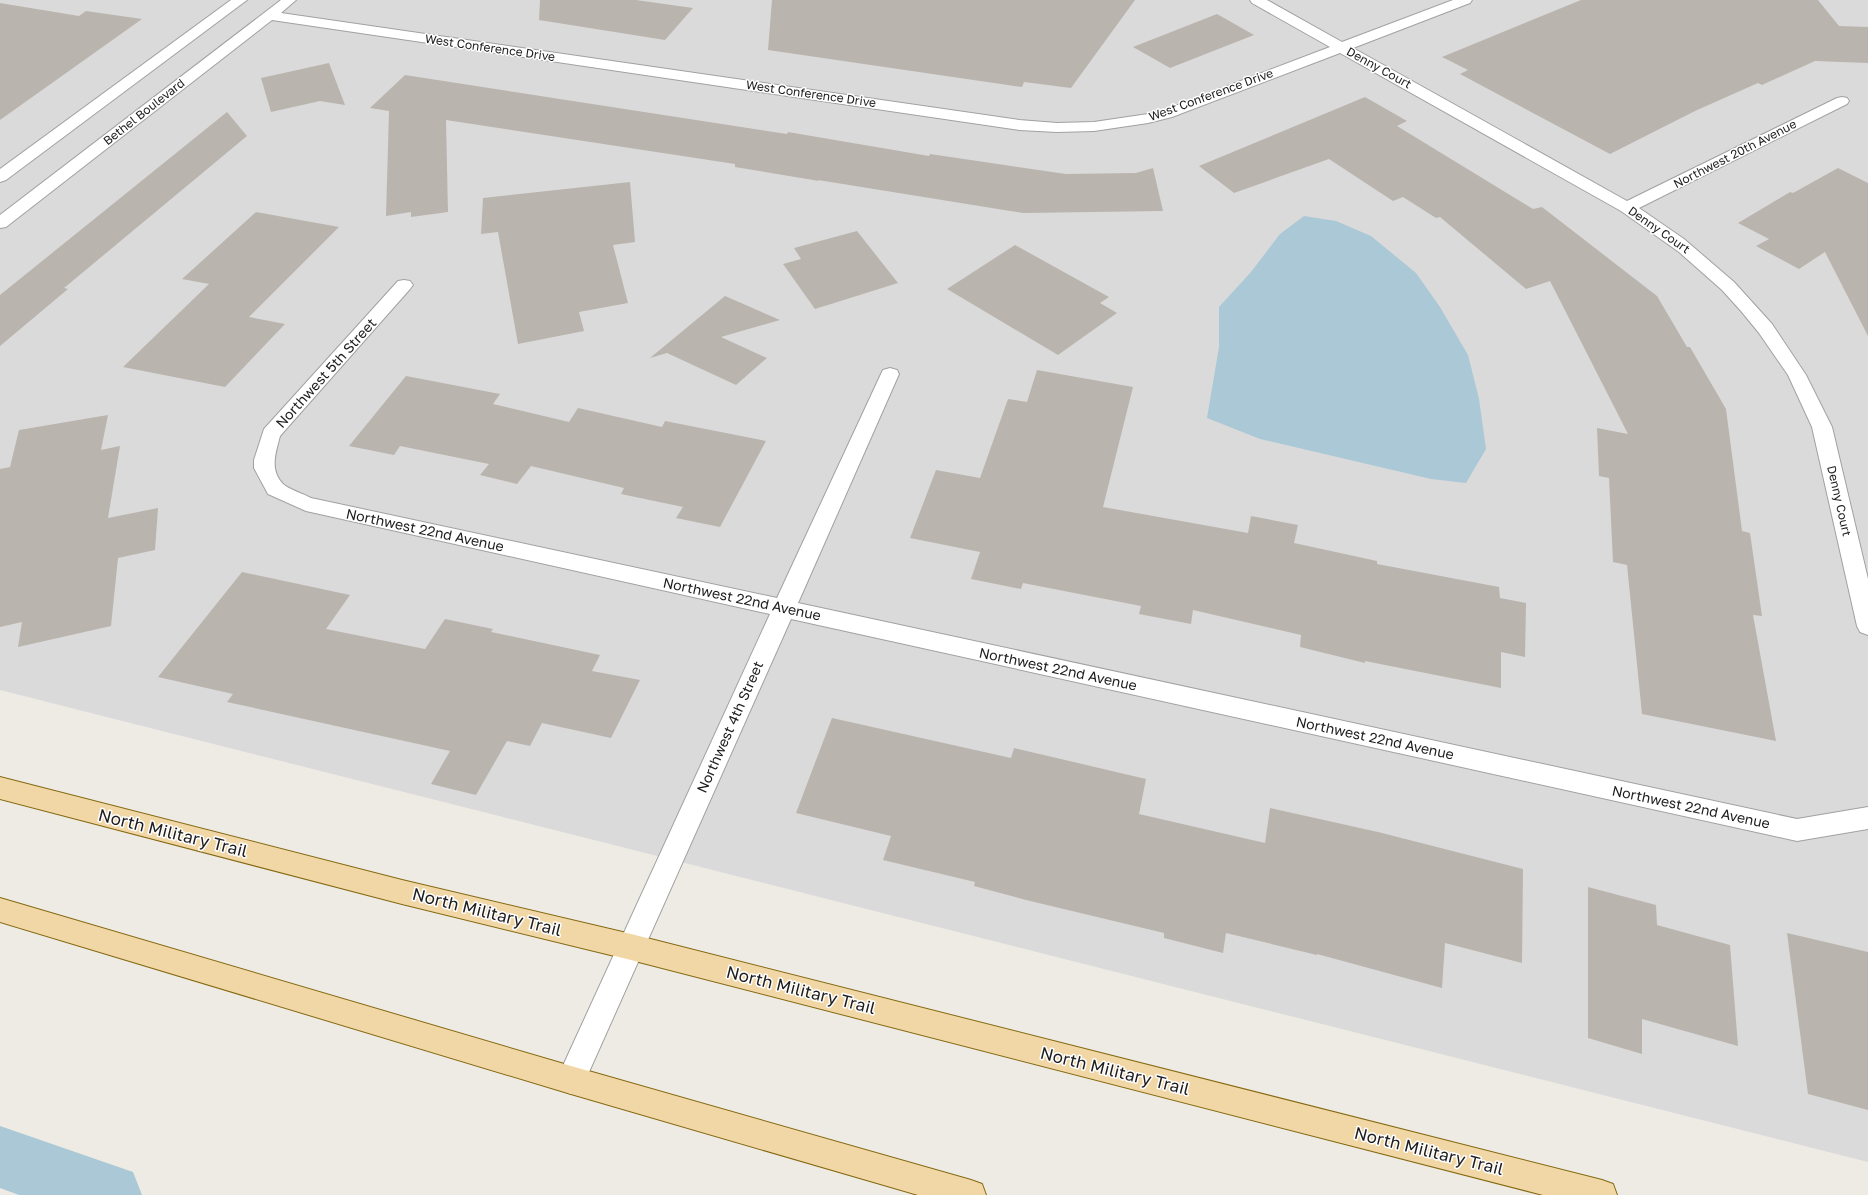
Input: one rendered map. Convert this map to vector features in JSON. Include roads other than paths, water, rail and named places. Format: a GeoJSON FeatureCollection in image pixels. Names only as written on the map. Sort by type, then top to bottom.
{"type":"FeatureCollection","features":[{"type":"Feature","properties":{"kind":"main road","name":"North Military Trail"},"geometry":{"type":"LineString","coordinates":[[0,788],[402,892],[631,947],[1602,1195]]}},
{"type":"Feature","properties":{"kind":"main road"},"geometry":{"type":"LineString","coordinates":[[0,910],[571,1080],[971,1195]]}},
{"type":"Feature","properties":{"kind":"street"},"geometry":{"type":"LineString","coordinates":[[0,177],[240,0]]}},
{"type":"Feature","properties":{"kind":"street","name":"Bethel Boulevard"},"geometry":{"type":"LineString","coordinates":[[0,224],[289,0]]}},
{"type":"Feature","properties":{"kind":"street","name":"Denny Court"},"geometry":{"type":"LineString","coordinates":[[1257,0],[1627,208],[1684,247],[1734,292],[1777,343],[1795,370],[1810,398],[1822,427],[1868,626]]}},
{"type":"Feature","properties":{"kind":"street","name":"West Conference Drive"},"geometry":{"type":"LineString","coordinates":[[269,15],[1046,127],[1110,126],[1159,116],[1465,0]]}},
{"type":"Feature","properties":{"kind":"street","name":"Northwest 20th Avenue"},"geometry":{"type":"LineString","coordinates":[[1627,208],[1842,101]]}},
{"type":"Feature","properties":{"kind":"street","name":"Northwest 5th Street"},"geometry":{"type":"LineString","coordinates":[[264,468],[264,460],[271,434],[404,285]]}},
{"type":"Feature","properties":{"kind":"street","name":"Northwest 4th Street"},"geometry":{"type":"LineString","coordinates":[[571,1080],[890,374]]}},
{"type":"Feature","properties":{"kind":"street","name":"Northwest 22nd Avenue"},"geometry":{"type":"LineString","coordinates":[[264,468],[275,489],[306,504],[1797,830],[1868,819]]}},
{"type":"Feature","properties":{"kind":"water"},"geometry":{"type":"Polygon","coordinates":[[[1304,216],[1336,221],[1371,236],[1416,273],[1440,307],[1468,355],[1479,399],[1486,449],[1466,483],[1431,479],[1260,439],[1207,418],[1219,347],[1219,307],[1251,272],[1280,234],[1304,216]]]}},
{"type":"Feature","properties":{"kind":"waterway"},"geometry":{"type":"LineString","coordinates":[[0,1157],[110,1195]]}}]}
